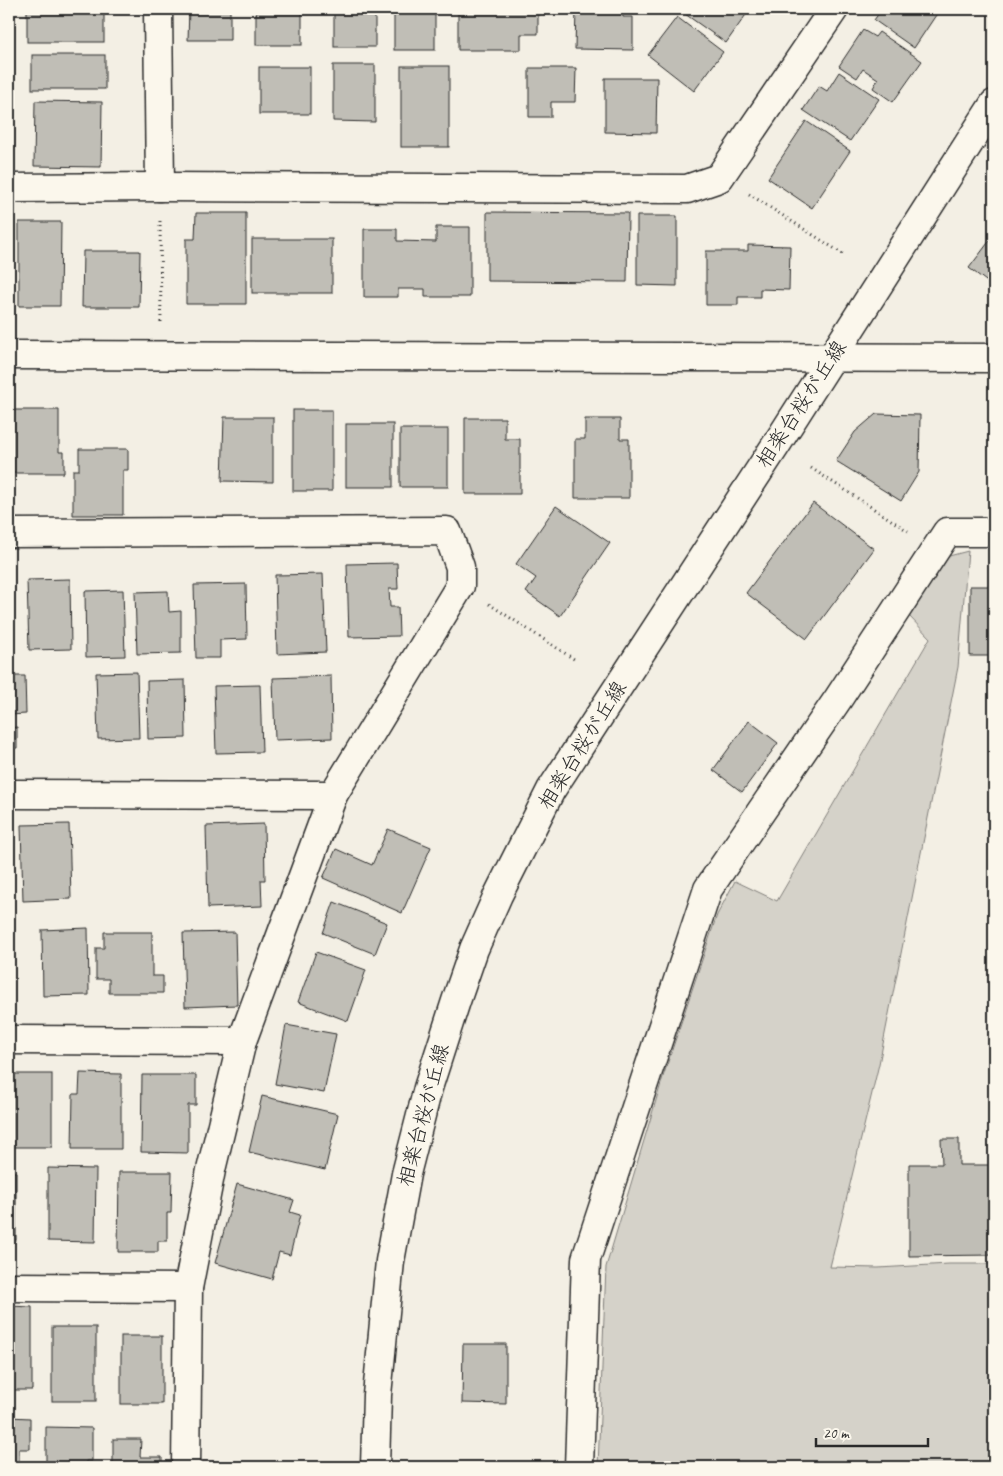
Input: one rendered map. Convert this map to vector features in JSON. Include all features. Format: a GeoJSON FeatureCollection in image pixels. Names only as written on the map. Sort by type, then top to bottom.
{"type":"FeatureCollection","features":[{"type":"Feature","properties":{"kind":"street"},"geometry":{"type":"LineString","coordinates":[[158,9],[160,187]]}},
{"type":"Feature","properties":{"kind":"street"},"geometry":{"type":"LineString","coordinates":[[9,188],[687,189],[719,178],[834,9]]}},
{"type":"Feature","properties":{"kind":"street","name":"相楽台桜が丘線"},"geometry":{"type":"LineString","coordinates":[[375,1467],[377,1395],[390,1261],[406,1174],[428,1088],[474,949],[498,895],[551,790],[832,358],[994,104]]}},
{"type":"Feature","properties":{"kind":"street"},"geometry":{"type":"LineString","coordinates":[[9,355],[994,358]]}},
{"type":"Feature","properties":{"kind":"street"},"geometry":{"type":"LineString","coordinates":[[9,533],[447,532],[460,567],[460,586],[333,795],[242,1042],[211,1170],[188,1288],[186,1467]]}},
{"type":"Feature","properties":{"kind":"street"},"geometry":{"type":"LineString","coordinates":[[579,1467],[586,1258],[708,889],[838,699],[947,532],[994,532]]}},
{"type":"Feature","properties":{"kind":"street"},"geometry":{"type":"LineString","coordinates":[[9,794],[333,795]]}},
{"type":"Feature","properties":{"kind":"street"},"geometry":{"type":"LineString","coordinates":[[9,1040],[242,1042]]}},
{"type":"Feature","properties":{"kind":"street"},"geometry":{"type":"LineString","coordinates":[[9,1286],[188,1288]]}},
{"type":"Feature","properties":{"kind":"path"},"geometry":{"type":"LineString","coordinates":[[720,175],[843,254]]}},
{"type":"Feature","properties":{"kind":"path"},"geometry":{"type":"LineString","coordinates":[[160,187],[161,328]]}},
{"type":"Feature","properties":{"kind":"path"},"geometry":{"type":"LineString","coordinates":[[811,468],[936,549]]}},
{"type":"Feature","properties":{"kind":"path"},"geometry":{"type":"LineString","coordinates":[[460,586],[577,661]]}},
{"type":"Feature","properties":{"kind":"shaded area"},"geometry":{"type":"Polygon","coordinates":[[[968,551],[958,667],[879,1064],[830,1267],[878,1268],[949,1264],[994,1264],[994,1467],[598,1467],[606,1267],[663,1077],[717,915],[735,881],[777,901],[930,638],[909,616],[949,556],[968,551]]]}},
{"type":"Feature","properties":{"kind":"building"},"geometry":{"type":"Polygon","coordinates":[[[27,9],[104,9],[104,42],[27,42],[27,9]]]}},
{"type":"Feature","properties":{"kind":"building"},"geometry":{"type":"Polygon","coordinates":[[[189,9],[230,9],[230,40],[188,40],[189,9]]]}},
{"type":"Feature","properties":{"kind":"building"},"geometry":{"type":"Polygon","coordinates":[[[256,9],[302,9],[302,45],[256,45],[256,9]]]}},
{"type":"Feature","properties":{"kind":"building"},"geometry":{"type":"Polygon","coordinates":[[[334,9],[375,9],[375,47],[334,47],[334,9]]]}},
{"type":"Feature","properties":{"kind":"building"},"geometry":{"type":"Polygon","coordinates":[[[394,9],[435,9],[435,50],[394,50],[394,9]]]}},
{"type":"Feature","properties":{"kind":"building"},"geometry":{"type":"Polygon","coordinates":[[[458,9],[538,9],[538,34],[521,34],[521,50],[458,50],[458,9]]]}},
{"type":"Feature","properties":{"kind":"building"},"geometry":{"type":"Polygon","coordinates":[[[576,9],[623,9],[623,17],[633,17],[633,50],[575,49],[576,9]]]}},
{"type":"Feature","properties":{"kind":"building"},"geometry":{"type":"Polygon","coordinates":[[[678,9],[750,9],[726,43],[678,9]]]}},
{"type":"Feature","properties":{"kind":"building"},"geometry":{"type":"Polygon","coordinates":[[[882,9],[940,9],[914,48],[874,20],[882,9]]]}},
{"type":"Feature","properties":{"kind":"building"},"geometry":{"type":"Polygon","coordinates":[[[677,17],[723,52],[694,91],[648,55],[677,17]]]}},
{"type":"Feature","properties":{"kind":"building"},"geometry":{"type":"Polygon","coordinates":[[[863,30],[875,37],[879,32],[922,61],[893,102],[873,88],[878,79],[863,69],[857,78],[839,66],[863,30]]]}},
{"type":"Feature","properties":{"kind":"building"},"geometry":{"type":"Polygon","coordinates":[[[32,55],[105,55],[105,89],[32,89],[32,55]]]}},
{"type":"Feature","properties":{"kind":"building"},"geometry":{"type":"Polygon","coordinates":[[[333,65],[375,65],[375,122],[333,121],[333,65]]]}},
{"type":"Feature","properties":{"kind":"building"},"geometry":{"type":"Polygon","coordinates":[[[401,66],[449,66],[449,147],[401,147],[401,66]]]}},
{"type":"Feature","properties":{"kind":"building"},"geometry":{"type":"Polygon","coordinates":[[[259,67],[310,67],[310,114],[259,114],[259,67]]]}},
{"type":"Feature","properties":{"kind":"building"},"geometry":{"type":"Polygon","coordinates":[[[529,68],[576,68],[575,102],[551,102],[551,117],[529,117],[529,68]]]}},
{"type":"Feature","properties":{"kind":"building"},"geometry":{"type":"Polygon","coordinates":[[[839,72],[879,99],[850,141],[803,110],[819,86],[827,91],[839,72]]]}},
{"type":"Feature","properties":{"kind":"building"},"geometry":{"type":"Polygon","coordinates":[[[605,78],[657,78],[656,133],[605,132],[605,78]]]}},
{"type":"Feature","properties":{"kind":"building"},"geometry":{"type":"Polygon","coordinates":[[[35,101],[102,102],[101,167],[34,166],[35,101]]]}},
{"type":"Feature","properties":{"kind":"building"},"geometry":{"type":"Polygon","coordinates":[[[806,121],[850,151],[812,208],[768,178],[806,121]]]}},
{"type":"Feature","properties":{"kind":"building"},"geometry":{"type":"Polygon","coordinates":[[[487,212],[628,213],[627,282],[487,281],[487,212]]]}},
{"type":"Feature","properties":{"kind":"building"},"geometry":{"type":"Polygon","coordinates":[[[196,213],[246,213],[246,304],[186,304],[186,239],[195,239],[196,213]]]}},
{"type":"Feature","properties":{"kind":"building"},"geometry":{"type":"Polygon","coordinates":[[[637,216],[677,216],[677,286],[637,285],[637,216]]]}},
{"type":"Feature","properties":{"kind":"building"},"geometry":{"type":"Polygon","coordinates":[[[19,222],[61,222],[60,306],[19,306],[19,222]]]}},
{"type":"Feature","properties":{"kind":"building"},"geometry":{"type":"Polygon","coordinates":[[[436,227],[470,227],[470,297],[425,297],[425,289],[398,289],[398,297],[364,297],[364,229],[397,229],[397,241],[436,242],[436,227]]]}},
{"type":"Feature","properties":{"kind":"building"},"geometry":{"type":"Polygon","coordinates":[[[994,235],[994,287],[969,268],[994,235]]]}},
{"type":"Feature","properties":{"kind":"building"},"geometry":{"type":"Polygon","coordinates":[[[252,239],[332,239],[332,293],[252,293],[252,239]]]}},
{"type":"Feature","properties":{"kind":"building"},"geometry":{"type":"Polygon","coordinates":[[[748,245],[790,246],[789,290],[760,289],[760,297],[738,297],[738,305],[706,305],[706,251],[748,251],[748,245]]]}},
{"type":"Feature","properties":{"kind":"building"},"geometry":{"type":"Polygon","coordinates":[[[83,251],[140,251],[139,307],[82,307],[83,251]]]}},
{"type":"Feature","properties":{"kind":"building"},"geometry":{"type":"Polygon","coordinates":[[[9,410],[59,410],[59,452],[64,452],[64,473],[9,473],[9,410]]]}},
{"type":"Feature","properties":{"kind":"building"},"geometry":{"type":"Polygon","coordinates":[[[293,410],[332,410],[332,491],[293,491],[293,410]]]}},
{"type":"Feature","properties":{"kind":"building"},"geometry":{"type":"Polygon","coordinates":[[[876,414],[920,415],[919,472],[901,501],[836,461],[855,432],[876,414]]]}},
{"type":"Feature","properties":{"kind":"building"},"geometry":{"type":"Polygon","coordinates":[[[224,417],[273,417],[273,482],[222,481],[224,417]]]}},
{"type":"Feature","properties":{"kind":"building"},"geometry":{"type":"Polygon","coordinates":[[[465,418],[505,418],[505,439],[520,439],[520,494],[465,494],[465,418]]]}},
{"type":"Feature","properties":{"kind":"building"},"geometry":{"type":"Polygon","coordinates":[[[585,419],[620,419],[620,439],[629,439],[629,498],[575,498],[575,439],[585,439],[585,419]]]}},
{"type":"Feature","properties":{"kind":"building"},"geometry":{"type":"Polygon","coordinates":[[[346,424],[393,424],[393,487],[346,487],[346,424]]]}},
{"type":"Feature","properties":{"kind":"building"},"geometry":{"type":"Polygon","coordinates":[[[400,429],[448,429],[448,487],[400,487],[400,429]]]}},
{"type":"Feature","properties":{"kind":"building"},"geometry":{"type":"Polygon","coordinates":[[[79,449],[128,449],[128,470],[123,470],[123,515],[73,515],[73,470],[79,470],[79,449]]]}},
{"type":"Feature","properties":{"kind":"building"},"geometry":{"type":"Polygon","coordinates":[[[813,503],[874,549],[807,639],[746,593],[813,503]]]}},
{"type":"Feature","properties":{"kind":"building"},"geometry":{"type":"Polygon","coordinates":[[[556,506],[610,543],[560,616],[526,592],[536,578],[516,564],[556,506]]]}},
{"type":"Feature","properties":{"kind":"building"},"geometry":{"type":"Polygon","coordinates":[[[397,563],[398,589],[389,589],[390,607],[398,607],[399,636],[349,637],[347,564],[397,563]]]}},
{"type":"Feature","properties":{"kind":"building"},"geometry":{"type":"Polygon","coordinates":[[[323,574],[326,652],[277,654],[275,575],[323,574]]]}},
{"type":"Feature","properties":{"kind":"building"},"geometry":{"type":"Polygon","coordinates":[[[70,579],[71,649],[29,650],[27,580],[70,579]]]}},
{"type":"Feature","properties":{"kind":"building"},"geometry":{"type":"Polygon","coordinates":[[[246,584],[247,639],[220,640],[220,658],[196,658],[194,585],[246,584]]]}},
{"type":"Feature","properties":{"kind":"building"},"geometry":{"type":"Polygon","coordinates":[[[9,586],[12,663],[9,663],[9,586]]]}},
{"type":"Feature","properties":{"kind":"building"},"geometry":{"type":"Polygon","coordinates":[[[970,586],[994,586],[994,656],[970,656],[970,586]]]}},
{"type":"Feature","properties":{"kind":"building"},"geometry":{"type":"Polygon","coordinates":[[[123,590],[125,656],[86,657],[85,591],[123,590]]]}},
{"type":"Feature","properties":{"kind":"building"},"geometry":{"type":"Polygon","coordinates":[[[168,591],[169,612],[181,611],[181,653],[137,654],[135,592],[168,591]]]}},
{"type":"Feature","properties":{"kind":"building"},"geometry":{"type":"Polygon","coordinates":[[[137,672],[139,738],[98,739],[96,673],[137,672]]]}},
{"type":"Feature","properties":{"kind":"building"},"geometry":{"type":"Polygon","coordinates":[[[9,676],[25,676],[26,714],[9,715],[9,676]]]}},
{"type":"Feature","properties":{"kind":"building"},"geometry":{"type":"Polygon","coordinates":[[[331,676],[332,738],[275,740],[273,678],[331,676]]]}},
{"type":"Feature","properties":{"kind":"building"},"geometry":{"type":"Polygon","coordinates":[[[185,680],[186,738],[148,739],[147,681],[185,680]]]}},
{"type":"Feature","properties":{"kind":"building"},"geometry":{"type":"Polygon","coordinates":[[[260,685],[262,752],[216,753],[214,686],[260,685]]]}},
{"type":"Feature","properties":{"kind":"building"},"geometry":{"type":"Polygon","coordinates":[[[749,721],[778,743],[742,792],[713,770],[749,721]]]}},
{"type":"Feature","properties":{"kind":"building"},"geometry":{"type":"Polygon","coordinates":[[[17,727],[17,748],[9,748],[9,728],[17,727]]]}},
{"type":"Feature","properties":{"kind":"building"},"geometry":{"type":"Polygon","coordinates":[[[69,824],[71,899],[23,901],[21,825],[69,824]]]}},
{"type":"Feature","properties":{"kind":"building"},"geometry":{"type":"Polygon","coordinates":[[[264,824],[265,880],[261,880],[262,906],[208,908],[206,826],[264,824]]]}},
{"type":"Feature","properties":{"kind":"building"},"geometry":{"type":"Polygon","coordinates":[[[388,829],[431,847],[402,913],[323,878],[336,849],[372,865],[388,829]]]}},
{"type":"Feature","properties":{"kind":"building"},"geometry":{"type":"Polygon","coordinates":[[[9,851],[11,912],[9,912],[9,851]]]}},
{"type":"Feature","properties":{"kind":"building"},"geometry":{"type":"Polygon","coordinates":[[[334,902],[387,923],[375,954],[323,933],[334,902]]]}},
{"type":"Feature","properties":{"kind":"building"},"geometry":{"type":"Polygon","coordinates":[[[88,928],[89,995],[43,996],[42,930],[88,928]]]}},
{"type":"Feature","properties":{"kind":"building"},"geometry":{"type":"Polygon","coordinates":[[[104,932],[152,932],[152,976],[163,976],[163,993],[109,993],[109,979],[96,979],[96,948],[104,948],[104,932]]]}},
{"type":"Feature","properties":{"kind":"building"},"geometry":{"type":"Polygon","coordinates":[[[235,932],[237,1005],[185,1007],[183,933],[235,932]]]}},
{"type":"Feature","properties":{"kind":"building"},"geometry":{"type":"Polygon","coordinates":[[[316,952],[366,970],[348,1021],[298,1002],[316,952]]]}},
{"type":"Feature","properties":{"kind":"building"},"geometry":{"type":"Polygon","coordinates":[[[286,1025],[336,1034],[324,1093],[275,1084],[286,1025]]]}},
{"type":"Feature","properties":{"kind":"building"},"geometry":{"type":"Polygon","coordinates":[[[80,1073],[121,1074],[121,1149],[72,1149],[73,1094],[79,1094],[80,1073]]]}},
{"type":"Feature","properties":{"kind":"building"},"geometry":{"type":"Polygon","coordinates":[[[9,1074],[52,1074],[52,1147],[9,1147],[9,1074]]]}},
{"type":"Feature","properties":{"kind":"building"},"geometry":{"type":"Polygon","coordinates":[[[142,1075],[196,1075],[196,1105],[188,1105],[188,1153],[141,1152],[142,1075]]]}},
{"type":"Feature","properties":{"kind":"building"},"geometry":{"type":"Polygon","coordinates":[[[262,1096],[338,1114],[325,1170],[249,1152],[262,1096]]]}},
{"type":"Feature","properties":{"kind":"building"},"geometry":{"type":"Polygon","coordinates":[[[941,1139],[959,1139],[959,1165],[994,1165],[994,1255],[909,1256],[909,1164],[942,1164],[941,1139]]]}},
{"type":"Feature","properties":{"kind":"building"},"geometry":{"type":"Polygon","coordinates":[[[48,1168],[96,1169],[95,1242],[48,1241],[48,1168]]]}},
{"type":"Feature","properties":{"kind":"building"},"geometry":{"type":"Polygon","coordinates":[[[9,1172],[16,1172],[16,1240],[9,1240],[9,1172]]]}},
{"type":"Feature","properties":{"kind":"building"},"geometry":{"type":"Polygon","coordinates":[[[119,1172],[172,1172],[171,1213],[167,1213],[167,1241],[158,1241],[158,1252],[118,1252],[119,1172]]]}},
{"type":"Feature","properties":{"kind":"building"},"geometry":{"type":"Polygon","coordinates":[[[237,1184],[294,1200],[290,1212],[300,1215],[290,1255],[279,1252],[272,1279],[215,1263],[237,1184]]]}},
{"type":"Feature","properties":{"kind":"building"},"geometry":{"type":"Polygon","coordinates":[[[9,1306],[32,1307],[32,1390],[9,1390],[9,1306]]]}},
{"type":"Feature","properties":{"kind":"building"},"geometry":{"type":"Polygon","coordinates":[[[52,1327],[96,1327],[96,1401],[52,1401],[52,1327]]]}},
{"type":"Feature","properties":{"kind":"building"},"geometry":{"type":"Polygon","coordinates":[[[121,1336],[162,1336],[162,1404],[121,1404],[121,1336]]]}},
{"type":"Feature","properties":{"kind":"building"},"geometry":{"type":"Polygon","coordinates":[[[463,1344],[506,1344],[506,1404],[462,1403],[463,1344]]]}},
{"type":"Feature","properties":{"kind":"building"},"geometry":{"type":"Polygon","coordinates":[[[9,1417],[30,1418],[30,1449],[19,1449],[19,1467],[9,1467],[9,1417]]]}},
{"type":"Feature","properties":{"kind":"building"},"geometry":{"type":"Polygon","coordinates":[[[46,1427],[92,1428],[92,1461],[86,1461],[86,1467],[46,1467],[46,1427]]]}},
{"type":"Feature","properties":{"kind":"building"},"geometry":{"type":"Polygon","coordinates":[[[113,1439],[141,1439],[140,1457],[162,1457],[162,1467],[113,1467],[113,1439]]]}}]}
